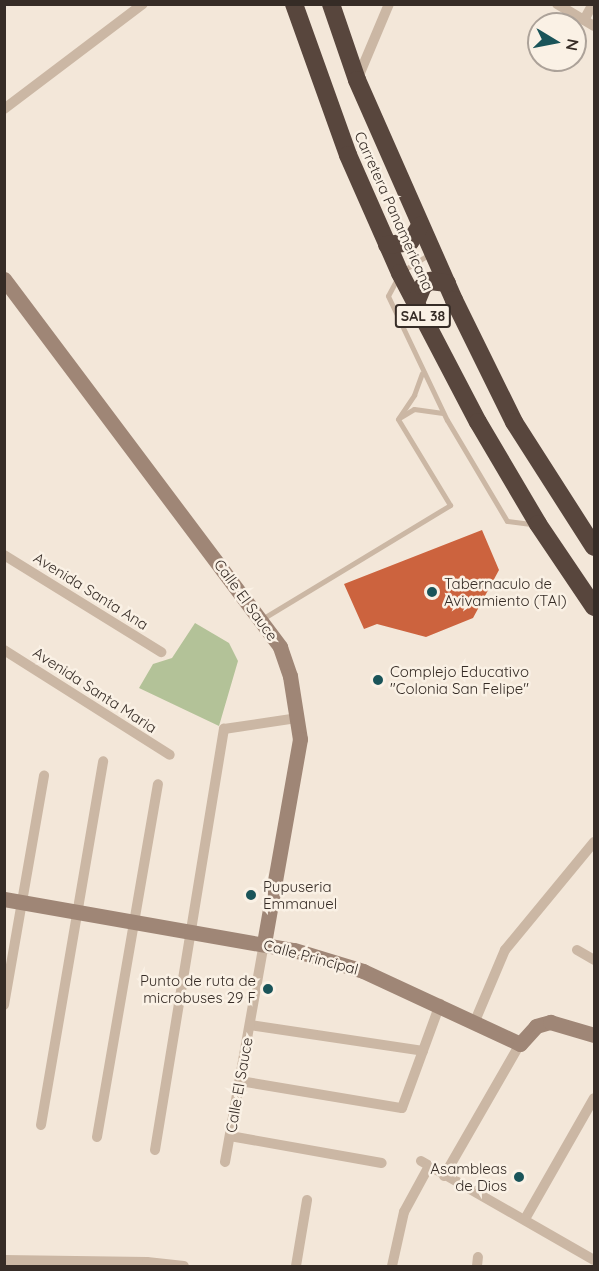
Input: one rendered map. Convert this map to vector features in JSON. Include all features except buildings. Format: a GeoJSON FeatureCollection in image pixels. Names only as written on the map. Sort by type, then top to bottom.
{"type":"FeatureCollection","features":[{"type":"Feature","properties":{"kind":"highway","name":"Carretera Panamericana"},"geometry":{"type":"LineString","coordinates":[[294,4],[331,110],[400,273],[538,524],[594,607]]}},
{"type":"Feature","properties":{"kind":"highway","name":"Carretera Panamericana"},"geometry":{"type":"LineString","coordinates":[[331,4],[357,80],[420,226],[514,422],[594,547]]}},
{"type":"Feature","properties":{"kind":"highway"},"geometry":{"type":"LineString","coordinates":[[387,244],[396,247],[410,242],[420,226]]}},
{"type":"Feature","properties":{"kind":"highway"},"geometry":{"type":"LineString","coordinates":[[416,303],[423,285],[430,282],[447,283]]}},
{"type":"Feature","properties":{"kind":"street"},"geometry":{"type":"LineString","coordinates":[[4,109],[143,4]]}},
{"type":"Feature","properties":{"kind":"street"},"geometry":{"type":"LineString","coordinates":[[357,80],[389,4]]}},
{"type":"Feature","properties":{"kind":"street"},"geometry":{"type":"LineString","coordinates":[[557,4],[570,12]]}},
{"type":"Feature","properties":{"kind":"street","name":"Calle El Sauce"},"geometry":{"type":"LineString","coordinates":[[4,279],[262,619],[280,647],[298,718],[299,747],[225,1162]]}},
{"type":"Feature","properties":{"kind":"street"},"geometry":{"type":"LineString","coordinates":[[560,496],[594,538]]}},
{"type":"Feature","properties":{"kind":"street","name":"Avenida Santa Ana"},"geometry":{"type":"LineString","coordinates":[[4,555],[162,652]]}},
{"type":"Feature","properties":{"kind":"street","name":"Avenida Santa Maria"},"geometry":{"type":"LineString","coordinates":[[4,650],[170,755]]}},
{"type":"Feature","properties":{"kind":"street"},"geometry":{"type":"LineString","coordinates":[[155,1150],[193,931],[224,729],[298,718]]}},
{"type":"Feature","properties":{"kind":"street"},"geometry":{"type":"LineString","coordinates":[[41,1125],[103,761]]}},
{"type":"Feature","properties":{"kind":"street"},"geometry":{"type":"LineString","coordinates":[[4,1005],[44,776]]}},
{"type":"Feature","properties":{"kind":"street"},"geometry":{"type":"LineString","coordinates":[[97,1137],[158,784]]}},
{"type":"Feature","properties":{"kind":"street"},"geometry":{"type":"LineString","coordinates":[[475,1021],[505,950],[594,842]]}},
{"type":"Feature","properties":{"kind":"street","name":"Calle Principal"},"geometry":{"type":"LineString","coordinates":[[4,899],[264,944],[363,971],[440,1004],[520,1044]]}},
{"type":"Feature","properties":{"kind":"street"},"geometry":{"type":"LineString","coordinates":[[577,950],[594,960]]}},
{"type":"Feature","properties":{"kind":"street"},"geometry":{"type":"LineString","coordinates":[[240,1081],[402,1108],[440,1004]]}},
{"type":"Feature","properties":{"kind":"street"},"geometry":{"type":"LineString","coordinates":[[444,1176],[520,1044],[536,1026],[550,1022],[594,1035]]}},
{"type":"Feature","properties":{"kind":"street"},"geometry":{"type":"LineString","coordinates":[[250,1025],[423,1051]]}},
{"type":"Feature","properties":{"kind":"street"},"geometry":{"type":"LineString","coordinates":[[525,1219],[594,1098]]}},
{"type":"Feature","properties":{"kind":"street"},"geometry":{"type":"LineString","coordinates":[[230,1136],[382,1163]]}},
{"type":"Feature","properties":{"kind":"street"},"geometry":{"type":"LineString","coordinates":[[392,1266],[404,1212],[425,1163],[444,1176],[525,1219],[594,1260]]}},
{"type":"Feature","properties":{"kind":"street"},"geometry":{"type":"LineString","coordinates":[[296,1266],[307,1200]]}},
{"type":"Feature","properties":{"kind":"street"},"geometry":{"type":"LineString","coordinates":[[4,1260],[41,1264],[184,1266]]}},
{"type":"Feature","properties":{"kind":"lane"},"geometry":{"type":"LineString","coordinates":[[432,252],[400,273],[388,296],[422,373],[507,521],[538,524]]}},
{"type":"Feature","properties":{"kind":"lane"},"geometry":{"type":"LineString","coordinates":[[398,419],[414,395],[422,373]]}},
{"type":"Feature","properties":{"kind":"lane"},"geometry":{"type":"LineString","coordinates":[[398,419],[414,409],[443,412]]}},
{"type":"Feature","properties":{"kind":"lane"},"geometry":{"type":"LineString","coordinates":[[262,619],[450,505],[398,419]]}},
{"type":"Feature","properties":{"kind":"green space"},"geometry":{"type":"Polygon","coordinates":[[[195,623],[229,643],[238,661],[219,726],[139,688],[153,664],[172,658],[195,623]]]}},
{"type":"Feature","properties":{"kind":"place","name":"Tabernaculo de Avivamiento (TAI)"},"geometry":{"type":"Point","coordinates":[432,592]}},
{"type":"Feature","properties":{"kind":"place","name":"Complejo Educativo \"Colonia San Felipe\""},"geometry":{"type":"Point","coordinates":[378,680]}},
{"type":"Feature","properties":{"kind":"place","name":"Pupuseria Emmanuel"},"geometry":{"type":"Point","coordinates":[251,895]}},
{"type":"Feature","properties":{"kind":"place","name":"Punto de ruta de microbuses 29 F"},"geometry":{"type":"Point","coordinates":[268,989]}},
{"type":"Feature","properties":{"kind":"place","name":"Asambleas de Dios"},"geometry":{"type":"Point","coordinates":[519,1177]}}]}
